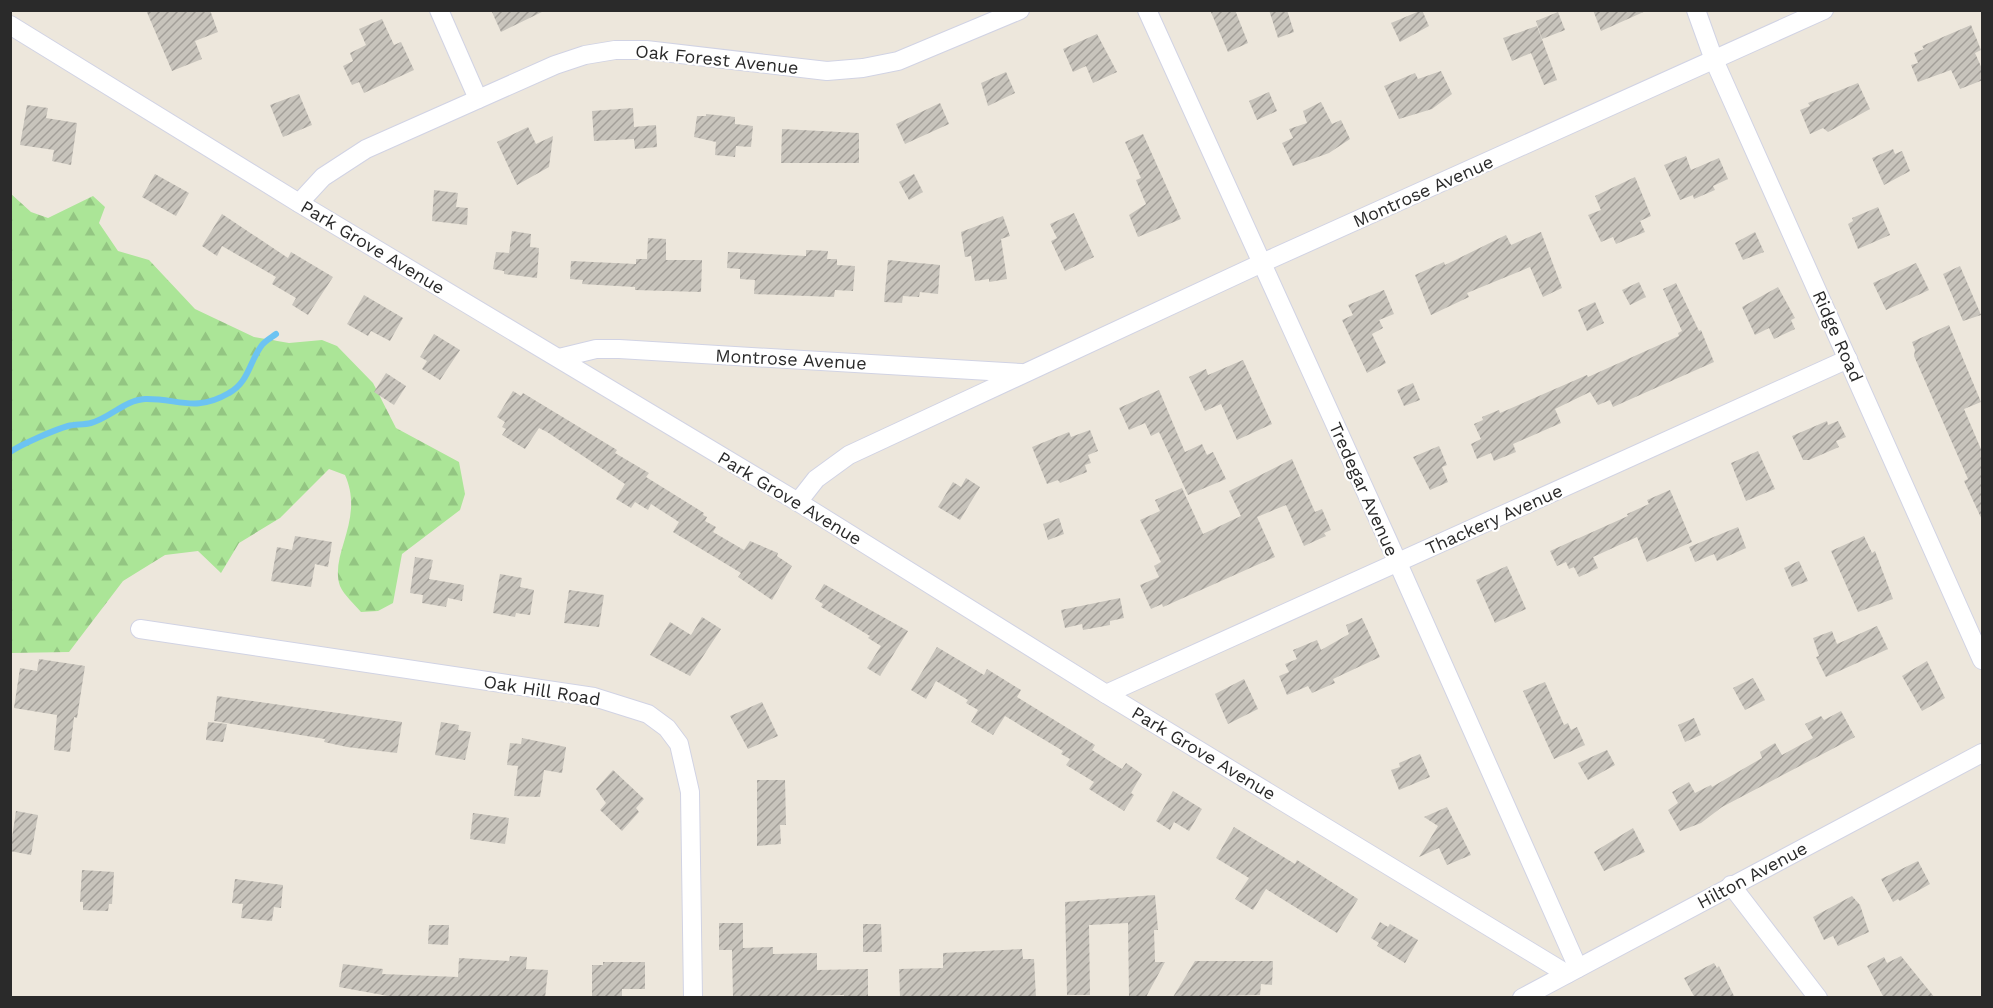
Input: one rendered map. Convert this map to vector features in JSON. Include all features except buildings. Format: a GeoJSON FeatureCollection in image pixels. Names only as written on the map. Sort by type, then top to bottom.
{"type":"FeatureCollection","features":[{"type":"Feature","properties":{"kind":"street"},"geometry":{"type":"LineString","coordinates":[[439,10],[478,99]]}},
{"type":"Feature","properties":{"kind":"street","name":"Oak Forest Avenue"},"geometry":{"type":"LineString","coordinates":[[299,203],[323,177],[358,154],[555,65],[585,55],[615,50],[646,50],[827,71],[863,68],[898,61],[1020,10]]}},
{"type":"Feature","properties":{"kind":"street","name":"Tredegar Avenue"},"geometry":{"type":"LineString","coordinates":[[1147,10],[1397,563],[1573,971]]}},
{"type":"Feature","properties":{"kind":"street","name":"Ridge Road"},"geometry":{"type":"LineString","coordinates":[[1696,10],[1714,60],[1983,660]]}},
{"type":"Feature","properties":{"kind":"street","name":"Montrose Avenue"},"geometry":{"type":"LineString","coordinates":[[798,502],[816,479],[849,455],[1262,263],[1824,10]]}},
{"type":"Feature","properties":{"kind":"street","name":"Park Grove Avenue"},"geometry":{"type":"LineString","coordinates":[[10,25],[299,203],[798,502],[1107,694],[1573,971]]}},
{"type":"Feature","properties":{"kind":"street","name":"Montrose Avenue"},"geometry":{"type":"LineString","coordinates":[[560,358],[596,349],[619,349],[1023,373]]}},
{"type":"Feature","properties":{"kind":"street","name":"Thackery Avenue"},"geometry":{"type":"LineString","coordinates":[[1107,694],[1848,359]]}},
{"type":"Feature","properties":{"kind":"street","name":"Oak Hill Road"},"geometry":{"type":"LineString","coordinates":[[140,629],[594,697],[648,714],[667,728],[679,744],[690,792],[693,998]]}},
{"type":"Feature","properties":{"kind":"street","name":"Hilton Avenue"},"geometry":{"type":"LineString","coordinates":[[1522,998],[1983,753]]}},
{"type":"Feature","properties":{"kind":"street"},"geometry":{"type":"LineString","coordinates":[[1731,885],[1818,998]]}},
{"type":"Feature","properties":{"kind":"green space"},"geometry":{"type":"Polygon","coordinates":[[[10,193],[31,212],[48,218],[93,196],[105,207],[99,223],[118,251],[149,260],[195,309],[254,337],[289,343],[322,340],[337,346],[373,383],[396,428],[459,462],[465,494],[460,510],[402,554],[393,603],[378,611],[361,612],[340,586],[339,561],[349,521],[350,491],[345,475],[329,469],[280,518],[239,543],[221,573],[198,551],[165,555],[123,581],[69,652],[11,653],[10,193]]]}},
{"type":"Feature","properties":{"kind":"waterway"},"geometry":{"type":"LineString","coordinates":[[10,452],[62,428],[98,421],[138,400],[156,399],[196,403],[217,399],[241,383],[262,345],[276,334]]}}]}
